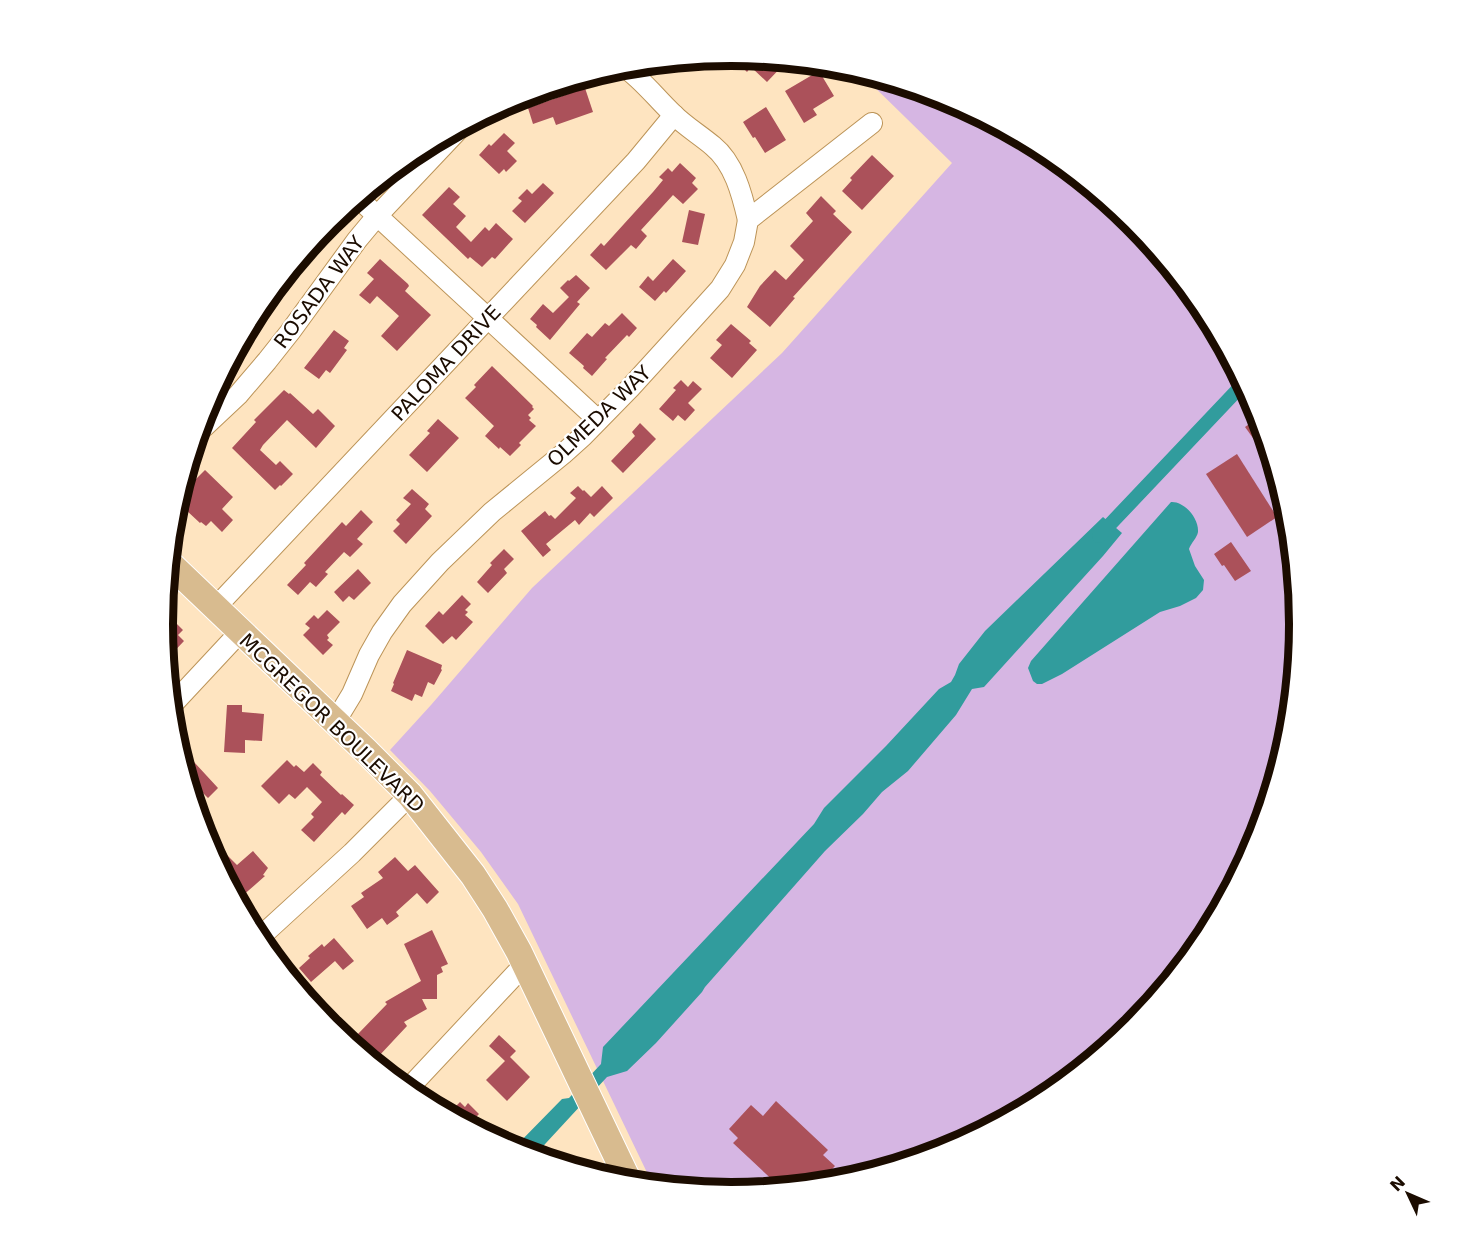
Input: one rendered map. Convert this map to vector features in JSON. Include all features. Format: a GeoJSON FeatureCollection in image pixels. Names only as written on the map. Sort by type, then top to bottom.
{"type":"FeatureCollection","features":[{"type":"Feature","properties":{"kind":"main road","name":"MCGREGOR BOULEVARD"},"geometry":{"type":"LineString","coordinates":[[176,571],[410,795],[473,875],[495,909],[524,965],[624,1171]]}},
{"type":"Feature","properties":{"kind":"street"},"geometry":{"type":"LineString","coordinates":[[634,75],[674,115],[714,146],[726,160],[743,198],[748,220],[872,123]]}},
{"type":"Feature","properties":{"kind":"street","name":"PALOMA DRIVE"},"geometry":{"type":"LineString","coordinates":[[215,608],[636,161],[674,115]]}},
{"type":"Feature","properties":{"kind":"street","name":"ROSADA WAY"},"geometry":{"type":"LineString","coordinates":[[211,421],[267,361],[377,216],[442,147]]}},
{"type":"Feature","properties":{"kind":"street"},"geometry":{"type":"LineString","coordinates":[[364,203],[598,420]]}},
{"type":"Feature","properties":{"kind":"street","name":"OLMEDA WAY"},"geometry":{"type":"LineString","coordinates":[[335,722],[352,694],[382,632],[402,604],[440,562],[492,512],[563,454],[598,420],[720,289],[735,265],[744,242],[748,220]]}},
{"type":"Feature","properties":{"kind":"street"},"geometry":{"type":"LineString","coordinates":[[178,698],[240,632]]}},
{"type":"Feature","properties":{"kind":"street"},"geometry":{"type":"LineString","coordinates":[[266,932],[352,853],[410,795]]}},
{"type":"Feature","properties":{"kind":"street"},"geometry":{"type":"LineString","coordinates":[[414,1083],[524,965]]}},
{"type":"Feature","properties":{"kind":"shaded area"},"geometry":{"type":"Polygon","coordinates":[[[871,84],[945,108],[978,124],[1041,160],[1071,181],[1126,229],[1174,284],[1214,345],[1231,377],[1247,410],[1270,480],[1284,551],[1288,588],[1288,660],[1278,733],[1270,768],[1247,838],[1231,871],[1195,934],[1174,964],[1126,1019],[1071,1067],[1041,1088],[1010,1107],[945,1140],[875,1163],[840,1171],[767,1181],[731,1182],[695,1181],[648,1175],[518,904],[481,852],[430,791],[390,750],[532,588],[782,353],[952,163],[871,84]]]}},
{"type":"Feature","properties":{"kind":"water"},"geometry":{"type":"Polygon","coordinates":[[[1171,502],[1186,507],[1196,521],[1198,532],[1189,549],[1195,566],[1204,580],[1203,590],[1196,598],[1160,612],[1062,674],[1042,684],[1033,681],[1028,668],[1031,661],[1171,502]]]}},
{"type":"Feature","properties":{"kind":"water"},"geometry":{"type":"Polygon","coordinates":[[[1103,517],[1122,533],[984,687],[972,689],[956,715],[908,771],[882,792],[825,851],[656,1043],[627,1071],[607,1077],[541,1148],[521,1141],[562,1099],[569,1098],[601,1064],[603,1047],[814,824],[824,808],[939,689],[951,682],[959,664],[985,631],[1103,517]]]}},
{"type":"Feature","properties":{"kind":"building"},"geometry":{"type":"Polygon","coordinates":[[[741,66],[780,68],[767,82],[751,67],[747,72],[741,66]]]}},
{"type":"Feature","properties":{"kind":"building"},"geometry":{"type":"Polygon","coordinates":[[[816,73],[821,74],[834,96],[813,109],[817,115],[804,123],[785,91],[816,73]]]}},
{"type":"Feature","properties":{"kind":"building"},"geometry":{"type":"Polygon","coordinates":[[[585,88],[593,112],[556,125],[553,117],[533,124],[528,108],[585,88]]]}},
{"type":"Feature","properties":{"kind":"building"},"geometry":{"type":"Polygon","coordinates":[[[766,107],[786,140],[765,153],[743,122],[766,107]]]}},
{"type":"Feature","properties":{"kind":"building"},"geometry":{"type":"Polygon","coordinates":[[[504,133],[515,143],[507,151],[517,161],[506,172],[504,169],[499,174],[479,155],[504,133]]]}},
{"type":"Feature","properties":{"kind":"building"},"geometry":{"type":"Polygon","coordinates":[[[872,155],[894,176],[862,210],[842,191],[852,180],[850,178],[872,155]]]}},
{"type":"Feature","properties":{"kind":"building"},"geometry":{"type":"Polygon","coordinates":[[[680,163],[696,178],[692,183],[698,189],[683,204],[673,195],[641,230],[647,236],[636,249],[631,245],[606,270],[590,255],[601,243],[604,246],[653,192],[663,180],[659,177],[668,168],[672,172],[680,163]]]}},
{"type":"Feature","properties":{"kind":"building"},"geometry":{"type":"Polygon","coordinates":[[[543,183],[554,193],[525,223],[512,211],[522,201],[518,198],[527,189],[532,194],[543,183]]]}},
{"type":"Feature","properties":{"kind":"building"},"geometry":{"type":"Polygon","coordinates":[[[449,187],[460,197],[453,204],[466,216],[456,227],[471,242],[485,227],[489,231],[496,223],[513,239],[495,259],[492,257],[482,267],[470,257],[468,259],[422,215],[449,187]]]}},
{"type":"Feature","properties":{"kind":"building"},"geometry":{"type":"Polygon","coordinates":[[[821,196],[836,211],[833,214],[852,232],[793,297],[795,298],[770,327],[747,307],[760,286],[775,270],[786,280],[804,260],[790,246],[813,221],[806,213],[821,196]]]}},
{"type":"Feature","properties":{"kind":"building"},"geometry":{"type":"Polygon","coordinates":[[[689,210],[705,214],[698,245],[682,242],[689,210]]]}},
{"type":"Feature","properties":{"kind":"building"},"geometry":{"type":"Polygon","coordinates":[[[380,259],[408,284],[405,291],[431,315],[397,351],[381,336],[399,316],[377,296],[370,304],[359,295],[374,279],[367,273],[380,259]]]}},
{"type":"Feature","properties":{"kind":"building"},"geometry":{"type":"Polygon","coordinates":[[[673,259],[686,271],[666,293],[664,291],[655,301],[639,287],[648,276],[653,281],[673,259]]]}},
{"type":"Feature","properties":{"kind":"building"},"geometry":{"type":"Polygon","coordinates":[[[576,275],[590,288],[577,302],[580,304],[550,340],[530,319],[543,304],[553,313],[569,297],[560,288],[576,275]]]}},
{"type":"Feature","properties":{"kind":"building"},"geometry":{"type":"Polygon","coordinates":[[[622,313],[637,328],[605,358],[607,359],[592,376],[569,353],[587,333],[592,337],[605,323],[609,326],[622,313]]]}},
{"type":"Feature","properties":{"kind":"building"},"geometry":{"type":"Polygon","coordinates":[[[731,324],[751,341],[749,343],[757,350],[732,378],[710,358],[722,345],[716,340],[731,324]]]}},
{"type":"Feature","properties":{"kind":"building"},"geometry":{"type":"Polygon","coordinates":[[[334,330],[349,341],[344,348],[347,350],[330,373],[326,370],[319,379],[304,368],[334,330]]]}},
{"type":"Feature","properties":{"kind":"building"},"geometry":{"type":"Polygon","coordinates":[[[492,366],[534,409],[528,415],[531,418],[529,420],[536,426],[510,456],[485,436],[494,426],[465,398],[492,366]]]}},
{"type":"Feature","properties":{"kind":"building"},"geometry":{"type":"Polygon","coordinates":[[[681,380],[688,387],[693,381],[702,389],[688,403],[695,410],[685,421],[678,415],[673,421],[659,409],[676,390],[673,388],[681,380]]]}},
{"type":"Feature","properties":{"kind":"building"},"geometry":{"type":"Polygon","coordinates":[[[284,390],[313,414],[318,409],[335,426],[316,448],[287,420],[263,445],[260,450],[276,465],[280,461],[293,474],[275,490],[232,448],[256,422],[254,420],[284,390]]]}},
{"type":"Feature","properties":{"kind":"building"},"geometry":{"type":"Polygon","coordinates":[[[438,419],[459,438],[427,472],[409,455],[430,433],[427,431],[438,419]]]}},
{"type":"Feature","properties":{"kind":"building"},"geometry":{"type":"Polygon","coordinates":[[[640,423],[656,439],[623,473],[611,461],[635,436],[632,432],[640,423]]]}},
{"type":"Feature","properties":{"kind":"building"},"geometry":{"type":"Polygon","coordinates":[[[1251,423],[1259,444],[1258,445],[1245,427],[1251,423]]]}},
{"type":"Feature","properties":{"kind":"building"},"geometry":{"type":"Polygon","coordinates":[[[1237,454],[1277,517],[1247,537],[1206,474],[1237,454]]]}},
{"type":"Feature","properties":{"kind":"building"},"geometry":{"type":"Polygon","coordinates":[[[205,470],[233,497],[222,509],[233,520],[222,532],[211,521],[206,526],[200,523],[186,510],[191,484],[205,470]]]}},
{"type":"Feature","properties":{"kind":"building"},"geometry":{"type":"Polygon","coordinates":[[[578,486],[591,497],[602,486],[613,498],[594,517],[590,513],[579,525],[575,520],[546,544],[551,550],[543,557],[521,531],[545,511],[555,519],[576,498],[570,493],[578,486]]]}},
{"type":"Feature","properties":{"kind":"building"},"geometry":{"type":"Polygon","coordinates":[[[412,489],[429,504],[425,509],[432,516],[406,544],[393,531],[400,524],[396,520],[411,504],[403,498],[412,489]]]}},
{"type":"Feature","properties":{"kind":"building"},"geometry":{"type":"Polygon","coordinates":[[[361,510],[373,522],[357,539],[363,544],[350,557],[344,552],[325,572],[328,574],[316,587],[310,582],[298,595],[287,585],[342,522],[346,526],[361,510]]]}},
{"type":"Feature","properties":{"kind":"building"},"geometry":{"type":"Polygon","coordinates":[[[1231,542],[1251,571],[1235,581],[1214,554],[1231,542]]]}},
{"type":"Feature","properties":{"kind":"building"},"geometry":{"type":"Polygon","coordinates":[[[504,549],[514,559],[504,569],[507,573],[488,593],[477,582],[492,565],[490,563],[504,549]]]}},
{"type":"Feature","properties":{"kind":"building"},"geometry":{"type":"Polygon","coordinates":[[[358,569],[371,583],[354,600],[349,596],[343,602],[334,592],[358,569]]]}},
{"type":"Feature","properties":{"kind":"building"},"geometry":{"type":"Polygon","coordinates":[[[462,595],[471,604],[465,610],[468,612],[465,615],[473,622],[456,640],[452,636],[443,644],[425,626],[439,611],[443,615],[462,595]]]}},
{"type":"Feature","properties":{"kind":"building"},"geometry":{"type":"Polygon","coordinates":[[[327,610],[340,622],[327,635],[329,638],[327,640],[333,645],[323,655],[303,635],[310,628],[305,624],[314,615],[318,619],[327,610]]]}},
{"type":"Feature","properties":{"kind":"building"},"geometry":{"type":"Polygon","coordinates":[[[174,621],[183,630],[178,635],[184,641],[174,652],[174,621]]]}},
{"type":"Feature","properties":{"kind":"building"},"geometry":{"type":"Polygon","coordinates":[[[407,650],[442,665],[442,670],[434,685],[428,682],[422,697],[415,694],[412,701],[391,691],[407,650]]]}},
{"type":"Feature","properties":{"kind":"building"},"geometry":{"type":"Polygon","coordinates":[[[227,705],[242,705],[242,712],[264,714],[262,741],[245,740],[245,753],[224,752],[227,705]]]}},
{"type":"Feature","properties":{"kind":"building"},"geometry":{"type":"Polygon","coordinates":[[[287,760],[304,772],[313,763],[322,772],[320,775],[354,805],[345,815],[342,812],[314,842],[301,830],[314,817],[311,814],[322,802],[307,787],[295,799],[289,794],[279,804],[261,786],[287,760]]]}},
{"type":"Feature","properties":{"kind":"building"},"geometry":{"type":"Polygon","coordinates":[[[194,762],[218,788],[208,798],[199,789],[191,765],[194,762]]]}},
{"type":"Feature","properties":{"kind":"building"},"geometry":{"type":"Polygon","coordinates":[[[253,851],[268,868],[263,875],[265,876],[244,895],[222,853],[224,852],[237,865],[253,851]]]}},
{"type":"Feature","properties":{"kind":"building"},"geometry":{"type":"Polygon","coordinates":[[[395,857],[408,871],[415,865],[439,892],[427,904],[417,893],[396,912],[399,916],[387,925],[382,918],[367,929],[351,906],[364,897],[361,893],[383,878],[378,872],[395,857]]]}},
{"type":"Feature","properties":{"kind":"building"},"geometry":{"type":"Polygon","coordinates":[[[432,930],[448,964],[441,967],[443,972],[437,975],[437,999],[422,999],[427,1009],[404,1022],[407,1026],[378,1057],[356,1036],[387,1004],[385,1002],[421,981],[404,944],[432,930]]]}},
{"type":"Feature","properties":{"kind":"building"},"geometry":{"type":"Polygon","coordinates":[[[334,938],[354,961],[343,970],[335,961],[311,982],[299,968],[310,958],[308,956],[322,944],[324,947],[334,938]]]}},
{"type":"Feature","properties":{"kind":"building"},"geometry":{"type":"Polygon","coordinates":[[[499,1035],[516,1051],[510,1057],[530,1077],[507,1101],[486,1080],[505,1061],[489,1046],[499,1035]]]}},
{"type":"Feature","properties":{"kind":"building"},"geometry":{"type":"Polygon","coordinates":[[[776,1101],[828,1150],[823,1155],[835,1166],[828,1173],[773,1180],[733,1143],[738,1138],[729,1129],[751,1105],[763,1116],[776,1101]]]}},
{"type":"Feature","properties":{"kind":"building"},"geometry":{"type":"Polygon","coordinates":[[[460,1102],[465,1107],[468,1103],[479,1114],[474,1119],[454,1108],[460,1102]]]}},
{"type":"Feature","properties":{"kind":"waterway"},"geometry":{"type":"LineString","coordinates":[[1099,536],[1237,390]]}}]}
